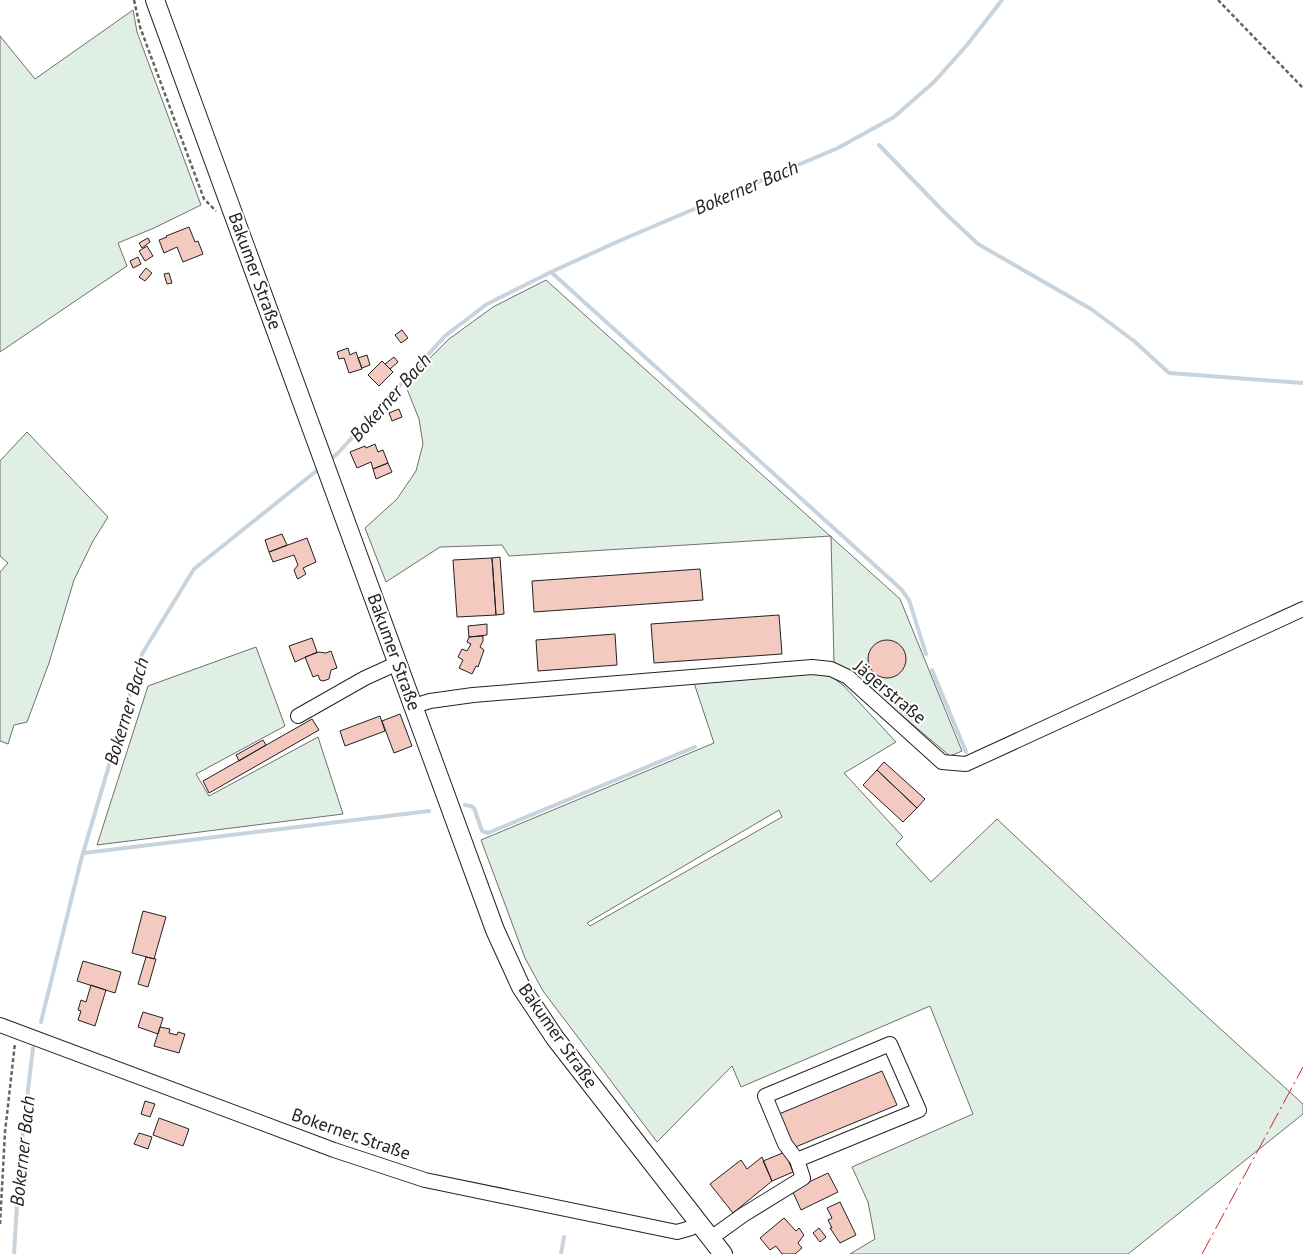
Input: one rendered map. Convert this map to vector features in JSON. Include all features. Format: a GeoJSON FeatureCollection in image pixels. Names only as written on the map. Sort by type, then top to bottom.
{"type":"FeatureCollection","features":[{"type":"Feature","properties":{"kind":"main road","name":"Bakumer Straße"},"geometry":{"type":"LineString","coordinates":[[155,0],[495,930],[521,987],[555,1038],[723,1254]]}},
{"type":"Feature","properties":{"kind":"street","name":"Jägerstraße"},"geometry":{"type":"LineString","coordinates":[[414,706],[430,701],[473,694],[812,667],[831,669],[848,677],[942,762],[966,764],[1303,609]]}},
{"type":"Feature","properties":{"kind":"street"},"geometry":{"type":"LineString","coordinates":[[298,716],[365,678],[398,663]]}},
{"type":"Feature","properties":{"kind":"street","name":"Bokerner Straße"},"geometry":{"type":"LineString","coordinates":[[0,1025],[334,1150],[426,1180],[677,1232],[691,1228],[699,1222]]}},
{"type":"Feature","properties":{"kind":"street"},"geometry":{"type":"LineString","coordinates":[[711,1238],[743,1215],[803,1178],[765,1096],[890,1044],[919,1110],[796,1160]]}},
{"type":"Feature","properties":{"kind":"path"},"geometry":{"type":"LineString","coordinates":[[1218,0],[1303,88]]}},
{"type":"Feature","properties":{"kind":"path"},"geometry":{"type":"LineString","coordinates":[[0,1224],[5,1132],[17,1031]]}},
{"type":"Feature","properties":{"kind":"path"},"geometry":{"type":"LineString","coordinates":[[344,1141],[352,1140],[377,1149]]}},
{"type":"Feature","properties":{"kind":"green space"},"geometry":{"type":"Polygon","coordinates":[[[133,10],[137,32],[201,205],[118,243],[127,266],[0,352],[0,36],[35,79],[133,10]]]}},
{"type":"Feature","properties":{"kind":"green space"},"geometry":{"type":"Polygon","coordinates":[[[546,280],[830,536],[509,556],[502,545],[440,547],[386,582],[365,528],[397,499],[416,471],[423,444],[419,419],[407,389],[409,379],[449,339],[493,307],[546,280]]]}},
{"type":"Feature","properties":{"kind":"green space"},"geometry":{"type":"Polygon","coordinates":[[[27,432],[108,517],[93,541],[74,580],[49,663],[27,722],[14,725],[8,744],[0,741],[0,572],[8,563],[0,556],[0,461],[27,432]]]}},
{"type":"Feature","properties":{"kind":"green space"},"geometry":{"type":"Polygon","coordinates":[[[831,537],[900,599],[962,751],[950,756],[855,676],[834,663],[831,537]]]}},
{"type":"Feature","properties":{"kind":"green space"},"geometry":{"type":"Polygon","coordinates":[[[256,647],[285,726],[196,774],[209,796],[318,737],[343,814],[97,845],[148,686],[256,647]]]}},
{"type":"Feature","properties":{"kind":"green space"},"geometry":{"type":"Polygon","coordinates":[[[814,673],[832,677],[844,686],[896,742],[844,773],[903,837],[896,844],[931,882],[997,819],[1191,1002],[1303,1104],[1303,1114],[1128,1254],[850,1254],[875,1239],[868,1202],[852,1167],[973,1114],[930,1006],[741,1087],[732,1066],[657,1142],[543,991],[525,958],[481,840],[714,743],[694,683],[814,673]],[[779,810],[587,923],[590,926],[782,817],[779,810]]]}},
{"type":"Feature","properties":{"kind":"building"},"geometry":{"type":"Polygon","coordinates":[[[189,227],[195,242],[198,241],[203,254],[183,262],[177,247],[164,253],[159,240],[189,227]]]}},
{"type":"Feature","properties":{"kind":"building"},"geometry":{"type":"Polygon","coordinates":[[[148,238],[150,242],[142,248],[139,243],[148,238]]]}},
{"type":"Feature","properties":{"kind":"building"},"geometry":{"type":"Polygon","coordinates":[[[147,246],[153,256],[145,261],[139,251],[147,246]]]}},
{"type":"Feature","properties":{"kind":"building"},"geometry":{"type":"Polygon","coordinates":[[[138,257],[141,264],[133,268],[130,261],[138,257]]]}},
{"type":"Feature","properties":{"kind":"building"},"geometry":{"type":"Polygon","coordinates":[[[146,268],[152,273],[145,281],[139,277],[146,268]]]}},
{"type":"Feature","properties":{"kind":"building"},"geometry":{"type":"Polygon","coordinates":[[[169,273],[172,283],[167,284],[164,274],[169,273]]]}},
{"type":"Feature","properties":{"kind":"building"},"geometry":{"type":"Polygon","coordinates":[[[402,330],[408,338],[401,343],[395,335],[402,330]]]}},
{"type":"Feature","properties":{"kind":"building"},"geometry":{"type":"Polygon","coordinates":[[[348,348],[350,355],[356,352],[362,369],[349,373],[344,358],[339,359],[337,352],[348,348]]]}},
{"type":"Feature","properties":{"kind":"building"},"geometry":{"type":"Polygon","coordinates":[[[367,355],[370,365],[362,368],[358,358],[367,355]]]}},
{"type":"Feature","properties":{"kind":"building"},"geometry":{"type":"Polygon","coordinates":[[[394,357],[398,362],[390,369],[385,364],[394,357]]]}},
{"type":"Feature","properties":{"kind":"building"},"geometry":{"type":"Polygon","coordinates":[[[382,361],[393,372],[379,386],[368,375],[382,361]]]}},
{"type":"Feature","properties":{"kind":"building"},"geometry":{"type":"Polygon","coordinates":[[[399,409],[402,417],[392,421],[389,413],[399,409]]]}},
{"type":"Feature","properties":{"kind":"building"},"geometry":{"type":"Polygon","coordinates":[[[375,444],[378,452],[383,450],[388,463],[373,469],[371,462],[357,468],[350,452],[375,444]]]}},
{"type":"Feature","properties":{"kind":"building"},"geometry":{"type":"Polygon","coordinates":[[[388,463],[392,472],[376,479],[373,469],[388,463]]]}},
{"type":"Feature","properties":{"kind":"building"},"geometry":{"type":"Polygon","coordinates":[[[282,534],[287,545],[269,552],[265,540],[282,534]]]}},
{"type":"Feature","properties":{"kind":"building"},"geometry":{"type":"Polygon","coordinates":[[[307,538],[316,562],[303,568],[306,574],[298,579],[294,570],[298,565],[294,555],[273,562],[269,552],[307,538]]]}},
{"type":"Feature","properties":{"kind":"building"},"geometry":{"type":"Polygon","coordinates":[[[500,557],[504,614],[496,615],[492,558],[500,557]]]}},
{"type":"Feature","properties":{"kind":"building"},"geometry":{"type":"Polygon","coordinates":[[[492,558],[496,615],[457,617],[453,560],[492,558]]]}},
{"type":"Feature","properties":{"kind":"building"},"geometry":{"type":"Polygon","coordinates":[[[700,569],[703,600],[534,612],[532,581],[700,569]]]}},
{"type":"Feature","properties":{"kind":"building"},"geometry":{"type":"Polygon","coordinates":[[[779,615],[782,654],[654,663],[651,624],[779,615]]]}},
{"type":"Feature","properties":{"kind":"building"},"geometry":{"type":"Polygon","coordinates":[[[487,624],[487,635],[469,637],[468,626],[487,624]]]}},
{"type":"Feature","properties":{"kind":"building"},"geometry":{"type":"Polygon","coordinates":[[[615,634],[617,665],[538,671],[536,640],[615,634]]]}},
{"type":"Feature","properties":{"kind":"building"},"geometry":{"type":"Polygon","coordinates":[[[483,636],[480,647],[484,650],[478,667],[476,666],[472,674],[459,668],[463,660],[458,657],[462,649],[467,651],[471,644],[467,642],[469,637],[483,636]]]}},
{"type":"Feature","properties":{"kind":"building"},"geometry":{"type":"Polygon","coordinates":[[[312,638],[317,652],[295,662],[289,646],[312,638]]]}},
{"type":"Feature","properties":{"kind":"building"},"geometry":{"type":"Polygon","coordinates":[[[887,640],[901,645],[906,659],[901,673],[887,678],[873,673],[868,659],[873,645],[887,640]]]}},
{"type":"Feature","properties":{"kind":"building"},"geometry":{"type":"Polygon","coordinates":[[[331,651],[337,668],[331,670],[329,679],[323,681],[320,680],[318,675],[313,677],[305,657],[319,652],[326,653],[331,651]]]}},
{"type":"Feature","properties":{"kind":"building"},"geometry":{"type":"Polygon","coordinates":[[[400,714],[412,746],[394,753],[382,721],[400,714]]]}},
{"type":"Feature","properties":{"kind":"building"},"geometry":{"type":"Polygon","coordinates":[[[380,716],[385,731],[345,746],[340,731],[380,716]]]}},
{"type":"Feature","properties":{"kind":"building"},"geometry":{"type":"Polygon","coordinates":[[[312,719],[319,730],[209,793],[203,781],[312,719]]]}},
{"type":"Feature","properties":{"kind":"building"},"geometry":{"type":"Polygon","coordinates":[[[263,740],[266,745],[239,761],[236,755],[263,740]]]}},
{"type":"Feature","properties":{"kind":"building"},"geometry":{"type":"Polygon","coordinates":[[[884,762],[925,799],[917,808],[877,770],[884,762]]]}},
{"type":"Feature","properties":{"kind":"building"},"geometry":{"type":"Polygon","coordinates":[[[877,770],[917,808],[903,822],[863,785],[877,770]]]}},
{"type":"Feature","properties":{"kind":"building"},"geometry":{"type":"Polygon","coordinates":[[[143,911],[166,917],[154,959],[132,953],[143,911]]]}},
{"type":"Feature","properties":{"kind":"building"},"geometry":{"type":"Polygon","coordinates":[[[146,957],[156,959],[148,987],[138,984],[146,957]]]}},
{"type":"Feature","properties":{"kind":"building"},"geometry":{"type":"Polygon","coordinates":[[[83,961],[121,972],[115,993],[77,981],[83,961]]]}},
{"type":"Feature","properties":{"kind":"building"},"geometry":{"type":"Polygon","coordinates":[[[91,985],[106,990],[95,1026],[78,1020],[81,1011],[78,1010],[81,1000],[86,1002],[91,985]]]}},
{"type":"Feature","properties":{"kind":"building"},"geometry":{"type":"Polygon","coordinates":[[[143,1012],[163,1018],[158,1034],[138,1027],[143,1012]]]}},
{"type":"Feature","properties":{"kind":"building"},"geometry":{"type":"Polygon","coordinates":[[[160,1027],[170,1029],[169,1033],[177,1035],[178,1032],[185,1034],[179,1053],[154,1046],[160,1027]]]}},
{"type":"Feature","properties":{"kind":"building"},"geometry":{"type":"Polygon","coordinates":[[[882,1071],[897,1105],[793,1148],[779,1114],[882,1071]]]}},
{"type":"Feature","properties":{"kind":"building"},"geometry":{"type":"Polygon","coordinates":[[[145,1101],[155,1104],[150,1117],[141,1114],[145,1101]]]}},
{"type":"Feature","properties":{"kind":"building"},"geometry":{"type":"Polygon","coordinates":[[[159,1118],[189,1129],[183,1146],[153,1135],[159,1118]]]}},
{"type":"Feature","properties":{"kind":"building"},"geometry":{"type":"Polygon","coordinates":[[[139,1133],[152,1137],[148,1149],[134,1144],[139,1133]]]}},
{"type":"Feature","properties":{"kind":"building"},"geometry":{"type":"Polygon","coordinates":[[[785,1152],[793,1172],[772,1181],[763,1161],[785,1152]]]}},
{"type":"Feature","properties":{"kind":"building"},"geometry":{"type":"Polygon","coordinates":[[[762,1157],[772,1181],[733,1213],[710,1184],[741,1160],[747,1169],[762,1157]]]}},
{"type":"Feature","properties":{"kind":"building"},"geometry":{"type":"Polygon","coordinates":[[[828,1173],[838,1192],[801,1210],[792,1190],[828,1173]]]}},
{"type":"Feature","properties":{"kind":"building"},"geometry":{"type":"Polygon","coordinates":[[[840,1202],[856,1235],[840,1243],[830,1228],[832,1228],[828,1220],[832,1218],[827,1208],[840,1202]]]}},
{"type":"Feature","properties":{"kind":"building"},"geometry":{"type":"Polygon","coordinates":[[[784,1218],[796,1231],[799,1228],[804,1235],[798,1243],[802,1248],[795,1254],[782,1254],[776,1246],[770,1250],[760,1238],[784,1218]]]}},
{"type":"Feature","properties":{"kind":"building"},"geometry":{"type":"Polygon","coordinates":[[[819,1228],[826,1237],[820,1242],[813,1233],[819,1228]]]}},
{"type":"Feature","properties":{"kind":"waterway","name":"Bokerner Bach"},"geometry":{"type":"LineString","coordinates":[[330,460],[445,336],[487,304],[619,241],[838,148],[894,117],[934,82],[967,45],[1002,0]]}},
{"type":"Feature","properties":{"kind":"waterway"},"geometry":{"type":"LineString","coordinates":[[879,145],[978,244],[1091,309],[1134,341],[1169,373],[1303,383]]}},
{"type":"Feature","properties":{"kind":"waterway"},"geometry":{"type":"LineString","coordinates":[[551,272],[901,589],[909,600],[926,654]]}},
{"type":"Feature","properties":{"kind":"waterway","name":"Bokerner Bach"},"geometry":{"type":"LineString","coordinates":[[41,1022],[81,860],[142,654],[194,569],[320,468]]}},
{"type":"Feature","properties":{"kind":"waterway"},"geometry":{"type":"LineString","coordinates":[[932,670],[966,752]]}},
{"type":"Feature","properties":{"kind":"waterway"},"geometry":{"type":"LineString","coordinates":[[465,805],[474,808],[482,831],[488,833],[695,747]]}},
{"type":"Feature","properties":{"kind":"waterway"},"geometry":{"type":"LineString","coordinates":[[84,853],[429,811]]}},
{"type":"Feature","properties":{"kind":"waterway","name":"Bokerner Bach"},"geometry":{"type":"LineString","coordinates":[[14,1254],[20,1156],[33,1048]]}},
{"type":"Feature","properties":{"kind":"waterway"},"geometry":{"type":"LineString","coordinates":[[561,1254],[564,1237]]}},
{"type":"Feature","properties":{"kind":"power"},"geometry":{"type":"LineString","coordinates":[[1202,1254],[1303,1067]]}}]}
